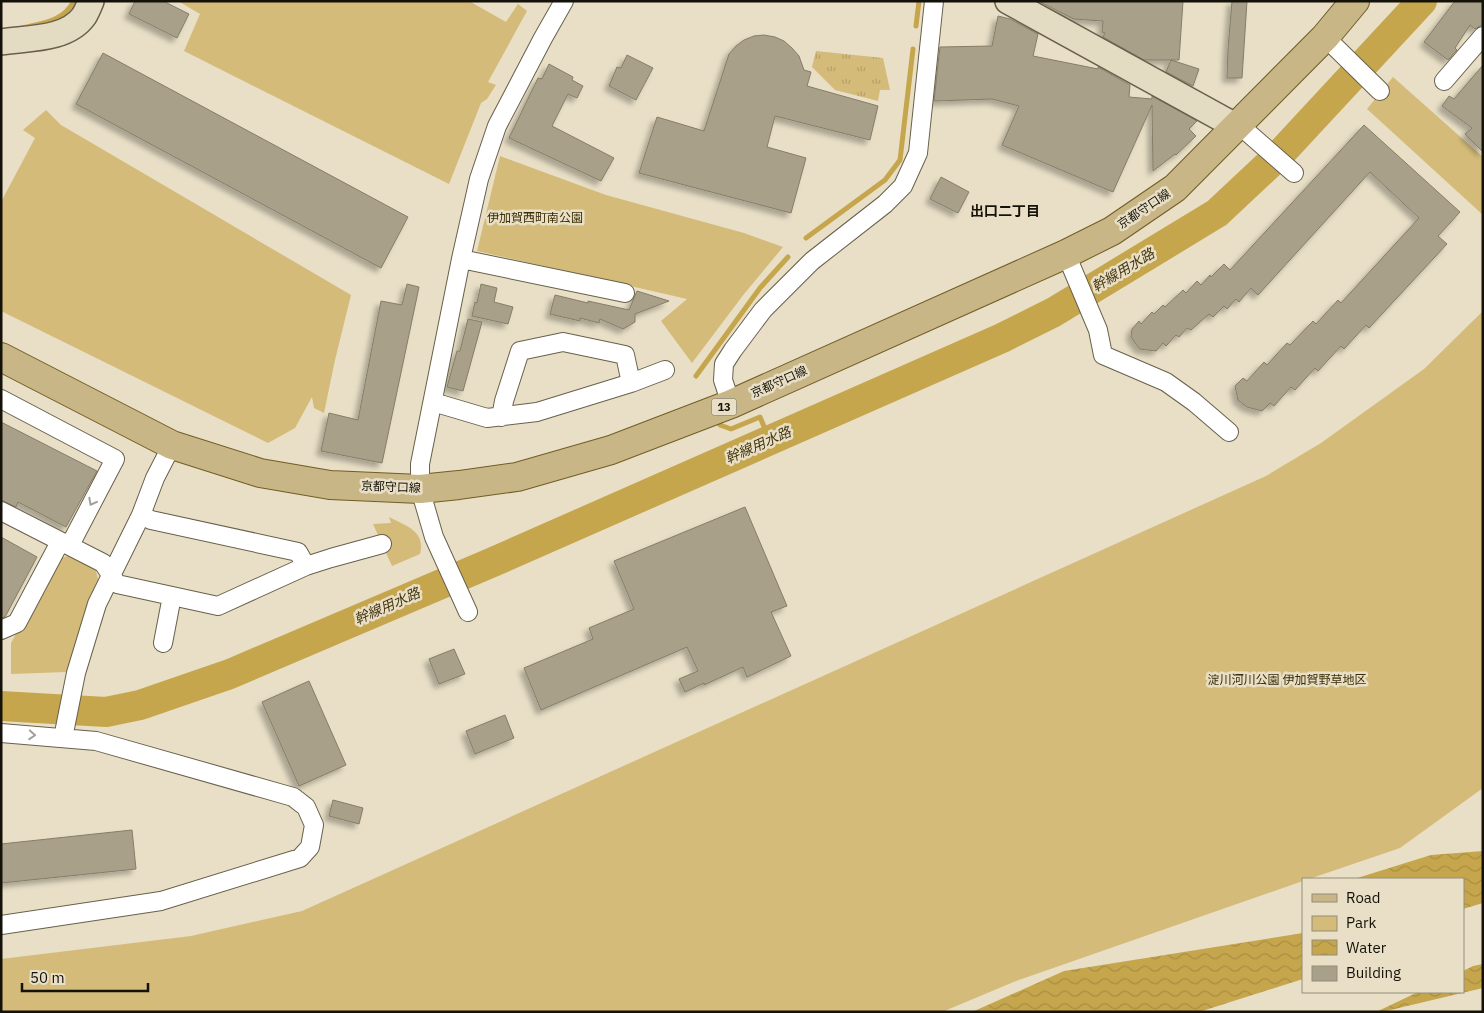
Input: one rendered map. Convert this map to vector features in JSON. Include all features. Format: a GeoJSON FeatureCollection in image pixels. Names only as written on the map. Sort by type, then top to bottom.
{"type":"FeatureCollection","features":[{"type":"Feature","properties":{"kind":"main road","name":"京都守口線"},"geometry":{"type":"LineString","coordinates":[[1,357],[172,445],[260,473],[330,485],[420,489],[517,477],[611,450],[730,404],[1068,260],[1175,188],[1241,129],[1329,41],[1355,1]]}},
{"type":"Feature","properties":{"kind":"street"},"geometry":{"type":"LineString","coordinates":[[1,42],[60,34],[76,25],[85,15],[91,1]]}},
{"type":"Feature","properties":{"kind":"street"},"geometry":{"type":"LineString","coordinates":[[468,612],[434,537],[420,489],[420,464],[479,179],[497,126],[564,1]]}},
{"type":"Feature","properties":{"kind":"street"},"geometry":{"type":"LineString","coordinates":[[730,404],[723,380],[724,364],[763,310],[812,261],[885,204],[903,186],[918,153],[934,1]]}},
{"type":"Feature","properties":{"kind":"street"},"geometry":{"type":"LineString","coordinates":[[1008,1],[1241,129],[1294,173]]}},
{"type":"Feature","properties":{"kind":"street"},"geometry":{"type":"LineString","coordinates":[[1444,81],[1483,36]]}},
{"type":"Feature","properties":{"kind":"street"},"geometry":{"type":"LineString","coordinates":[[1329,41],[1380,91]]}},
{"type":"Feature","properties":{"kind":"street"},"geometry":{"type":"LineString","coordinates":[[461,259],[625,293]]}},
{"type":"Feature","properties":{"kind":"street"},"geometry":{"type":"LineString","coordinates":[[1068,260],[1098,330],[1103,355],[1166,382],[1194,402],[1229,432]]}},
{"type":"Feature","properties":{"kind":"street"},"geometry":{"type":"LineString","coordinates":[[501,417],[504,400],[520,351],[563,342],[625,355],[631,383]]}},
{"type":"Feature","properties":{"kind":"street"},"geometry":{"type":"LineString","coordinates":[[432,402],[487,418],[501,417],[537,412],[631,383],[665,370]]}},
{"type":"Feature","properties":{"kind":"street"},"geometry":{"type":"LineString","coordinates":[[1,399],[115,459],[17,623],[1,630]]}},
{"type":"Feature","properties":{"kind":"street"},"geometry":{"type":"LineString","coordinates":[[63,738],[76,673],[97,604],[172,445]]}},
{"type":"Feature","properties":{"kind":"street"},"geometry":{"type":"LineString","coordinates":[[1,511],[103,563],[117,584],[218,606],[306,566],[382,544]]}},
{"type":"Feature","properties":{"kind":"street"},"geometry":{"type":"LineString","coordinates":[[140,515],[151,520],[298,552],[306,566]]}},
{"type":"Feature","properties":{"kind":"street"},"geometry":{"type":"LineString","coordinates":[[163,642],[172,596]]}},
{"type":"Feature","properties":{"kind":"street"},"geometry":{"type":"LineString","coordinates":[[1,733],[96,741],[293,797],[306,806],[314,825],[310,847],[300,858],[162,901],[1,926]]}},
{"type":"Feature","properties":{"kind":"green space"},"geometry":{"type":"Polygon","coordinates":[[[178,1],[469,1],[506,22],[518,4],[527,11],[488,82],[496,85],[487,99],[481,103],[449,184],[184,51],[200,14],[178,1]]]}},
{"type":"Feature","properties":{"kind":"green space"},"geometry":{"type":"Polygon","coordinates":[[[816,51],[883,58],[890,90],[880,90],[878,101],[835,90],[812,67],[816,51]]]}},
{"type":"Feature","properties":{"kind":"green space"},"geometry":{"type":"Polygon","coordinates":[[[1393,77],[1483,157],[1483,215],[1367,109],[1393,77]]]}},
{"type":"Feature","properties":{"kind":"green space"},"geometry":{"type":"Polygon","coordinates":[[[46,110],[61,125],[351,295],[324,413],[314,408],[312,397],[295,428],[268,443],[1,311],[1,202],[35,138],[23,130],[46,110]]]}},
{"type":"Feature","properties":{"kind":"green space","name":"伊加賀西町南公園"},"geometry":{"type":"Polygon","coordinates":[[[500,156],[606,195],[744,233],[783,247],[744,294],[692,363],[661,321],[687,299],[477,251],[500,156]]]}},
{"type":"Feature","properties":{"kind":"green space","name":"淀川河川公園 伊加賀野草地区"},"geometry":{"type":"Polygon","coordinates":[[[1483,311],[1483,788],[1400,848],[1312,878],[1302,878],[1302,881],[1016,981],[942,1012],[1,1012],[1,959],[191,936],[302,911],[1266,476],[1321,443],[1424,369],[1483,311]]]}},
{"type":"Feature","properties":{"kind":"green space"},"geometry":{"type":"Polygon","coordinates":[[[389,517],[413,530],[420,540],[421,546],[420,554],[392,566],[373,524],[391,523],[389,517]]]}},
{"type":"Feature","properties":{"kind":"green space"},"geometry":{"type":"Polygon","coordinates":[[[70,555],[95,568],[98,579],[66,672],[11,674],[11,643],[56,560],[70,555]]]}},
{"type":"Feature","properties":{"kind":"water"},"geometry":{"type":"Polygon","coordinates":[[[1483,851],[1483,903],[1464,909],[1464,878],[1357,878],[1431,855],[1483,851]]]}},
{"type":"Feature","properties":{"kind":"water"},"geometry":{"type":"Polygon","coordinates":[[[1302,933],[1302,979],[1199,1012],[972,1012],[1064,971],[1302,933]]]}},
{"type":"Feature","properties":{"kind":"water"},"geometry":{"type":"Polygon","coordinates":[[[1483,964],[1483,988],[1464,993],[1464,970],[1483,964]]]}},
{"type":"Feature","properties":{"kind":"water"},"geometry":{"type":"Polygon","coordinates":[[[1416,993],[1462,993],[1382,1012],[1376,1012],[1416,993]]]}},
{"type":"Feature","properties":{"kind":"building"},"geometry":{"type":"Polygon","coordinates":[[[135,1],[163,1],[189,14],[177,38],[129,14],[135,1]]]}},
{"type":"Feature","properties":{"kind":"building"},"geometry":{"type":"Polygon","coordinates":[[[1038,1],[1183,1],[1179,60],[1144,60],[1103,37],[1105,33],[1102,32],[1103,21],[1074,19],[1038,1]]]}},
{"type":"Feature","properties":{"kind":"building"},"geometry":{"type":"Polygon","coordinates":[[[1232,1],[1247,1],[1242,78],[1227,78],[1232,1]]]}},
{"type":"Feature","properties":{"kind":"building"},"geometry":{"type":"Polygon","coordinates":[[[1455,1],[1483,1],[1483,24],[1475,29],[1470,25],[1455,48],[1457,50],[1448,60],[1424,42],[1455,1]]]}},
{"type":"Feature","properties":{"kind":"building"},"geometry":{"type":"Polygon","coordinates":[[[998,16],[1010,19],[1038,34],[1033,56],[1098,69],[1098,67],[1130,85],[1129,97],[1152,99],[1152,96],[1197,121],[1189,129],[1196,136],[1176,155],[1153,171],[1152,105],[1113,192],[1002,145],[1019,106],[992,99],[934,101],[940,47],[992,46],[998,16]]]}},
{"type":"Feature","properties":{"kind":"building"},"geometry":{"type":"Polygon","coordinates":[[[764,35],[784,41],[799,56],[804,70],[811,72],[807,86],[878,106],[870,140],[775,116],[767,147],[806,158],[791,213],[639,173],[657,117],[704,131],[729,54],[744,40],[764,35]]]}},
{"type":"Feature","properties":{"kind":"building"},"geometry":{"type":"Polygon","coordinates":[[[103,53],[408,217],[381,268],[76,104],[103,53]]]}},
{"type":"Feature","properties":{"kind":"building"},"geometry":{"type":"Polygon","coordinates":[[[627,55],[653,68],[636,100],[609,86],[617,67],[621,68],[627,55]]]}},
{"type":"Feature","properties":{"kind":"building"},"geometry":{"type":"Polygon","coordinates":[[[1171,60],[1199,69],[1193,86],[1166,72],[1171,60]]]}},
{"type":"Feature","properties":{"kind":"building"},"geometry":{"type":"Polygon","coordinates":[[[549,64],[573,77],[572,80],[583,86],[577,98],[568,94],[552,126],[614,158],[601,181],[509,138],[538,78],[542,79],[549,64]]]}},
{"type":"Feature","properties":{"kind":"building"},"geometry":{"type":"Polygon","coordinates":[[[1483,65],[1483,152],[1465,134],[1472,128],[1442,106],[1449,96],[1454,99],[1483,65]]]}},
{"type":"Feature","properties":{"kind":"building"},"geometry":{"type":"Polygon","coordinates":[[[1364,125],[1460,212],[1438,236],[1447,244],[1369,328],[1366,325],[1344,349],[1341,346],[1318,371],[1315,368],[1295,390],[1291,387],[1274,406],[1270,403],[1262,411],[1247,407],[1238,400],[1235,386],[1243,378],[1247,381],[1264,362],[1267,365],[1287,343],[1290,345],[1313,321],[1316,324],[1338,300],[1341,303],[1419,218],[1370,172],[1258,295],[1251,288],[1239,302],[1236,299],[1227,309],[1224,306],[1213,317],[1209,314],[1191,330],[1187,328],[1179,337],[1176,335],[1166,346],[1163,343],[1156,351],[1140,349],[1131,337],[1132,329],[1139,321],[1141,324],[1152,312],[1154,314],[1163,305],[1165,307],[1183,290],[1186,293],[1197,281],[1201,285],[1224,264],[1230,270],[1364,125]]]}},
{"type":"Feature","properties":{"kind":"building"},"geometry":{"type":"Polygon","coordinates":[[[941,177],[969,192],[958,213],[930,199],[941,177]]]}},
{"type":"Feature","properties":{"kind":"building"},"geometry":{"type":"Polygon","coordinates":[[[407,284],[419,287],[382,463],[321,451],[329,413],[358,420],[381,301],[402,305],[407,284]]]}},
{"type":"Feature","properties":{"kind":"building"},"geometry":{"type":"Polygon","coordinates":[[[481,284],[497,288],[494,302],[513,307],[508,324],[472,316],[481,284]]]}},
{"type":"Feature","properties":{"kind":"building"},"geometry":{"type":"Polygon","coordinates":[[[637,291],[669,301],[635,314],[635,322],[623,329],[600,319],[599,323],[550,314],[555,295],[629,310],[637,291]]]}},
{"type":"Feature","properties":{"kind":"building"},"geometry":{"type":"Polygon","coordinates":[[[468,319],[482,322],[463,391],[447,387],[457,351],[460,351],[468,319]]]}},
{"type":"Feature","properties":{"kind":"building"},"geometry":{"type":"Polygon","coordinates":[[[1,422],[97,471],[66,527],[18,502],[16,507],[1,500],[1,422]]]}},
{"type":"Feature","properties":{"kind":"building"},"geometry":{"type":"Polygon","coordinates":[[[745,507],[787,606],[771,612],[791,656],[747,677],[743,667],[685,692],[679,679],[698,671],[687,647],[541,710],[524,668],[593,639],[589,628],[634,609],[614,561],[745,507]]]}},
{"type":"Feature","properties":{"kind":"building"},"geometry":{"type":"Polygon","coordinates":[[[1,537],[37,557],[5,617],[1,618],[1,537]]]}},
{"type":"Feature","properties":{"kind":"building"},"geometry":{"type":"Polygon","coordinates":[[[454,649],[465,674],[439,684],[429,659],[454,649]]]}},
{"type":"Feature","properties":{"kind":"building"},"geometry":{"type":"Polygon","coordinates":[[[309,681],[346,765],[299,786],[262,702],[309,681]]]}},
{"type":"Feature","properties":{"kind":"building"},"geometry":{"type":"Polygon","coordinates":[[[505,715],[514,738],[475,754],[466,731],[505,715]]]}},
{"type":"Feature","properties":{"kind":"building"},"geometry":{"type":"Polygon","coordinates":[[[333,800],[363,808],[359,824],[329,816],[333,800]]]}},
{"type":"Feature","properties":{"kind":"building"},"geometry":{"type":"Polygon","coordinates":[[[132,830],[136,869],[1,883],[1,844],[132,830]]]}},
{"type":"Feature","properties":{"kind":"waterway"},"geometry":{"type":"LineString","coordinates":[[22,28],[52,21],[64,13],[74,1]]}},
{"type":"Feature","properties":{"kind":"waterway"},"geometry":{"type":"LineString","coordinates":[[916,26],[919,1]]}},
{"type":"Feature","properties":{"kind":"waterway","name":"幹線用水路"},"geometry":{"type":"LineString","coordinates":[[1,706],[106,712],[140,705],[230,674],[493,562],[1002,338],[1054,312],[1217,213],[1280,154],[1422,1]]}},
{"type":"Feature","properties":{"kind":"waterway"},"geometry":{"type":"LineString","coordinates":[[806,238],[885,180],[900,160],[913,49]]}},
{"type":"Feature","properties":{"kind":"waterway"},"geometry":{"type":"LineString","coordinates":[[696,376],[760,288],[788,257]]}},
{"type":"Feature","properties":{"kind":"waterway"},"geometry":{"type":"LineString","coordinates":[[720,425],[731,429],[760,417],[770,441]]}},
{"type":"Feature","properties":{"kind":"district","name":"出口二丁目"},"geometry":{"type":"Point","coordinates":[1005,211]}}]}
